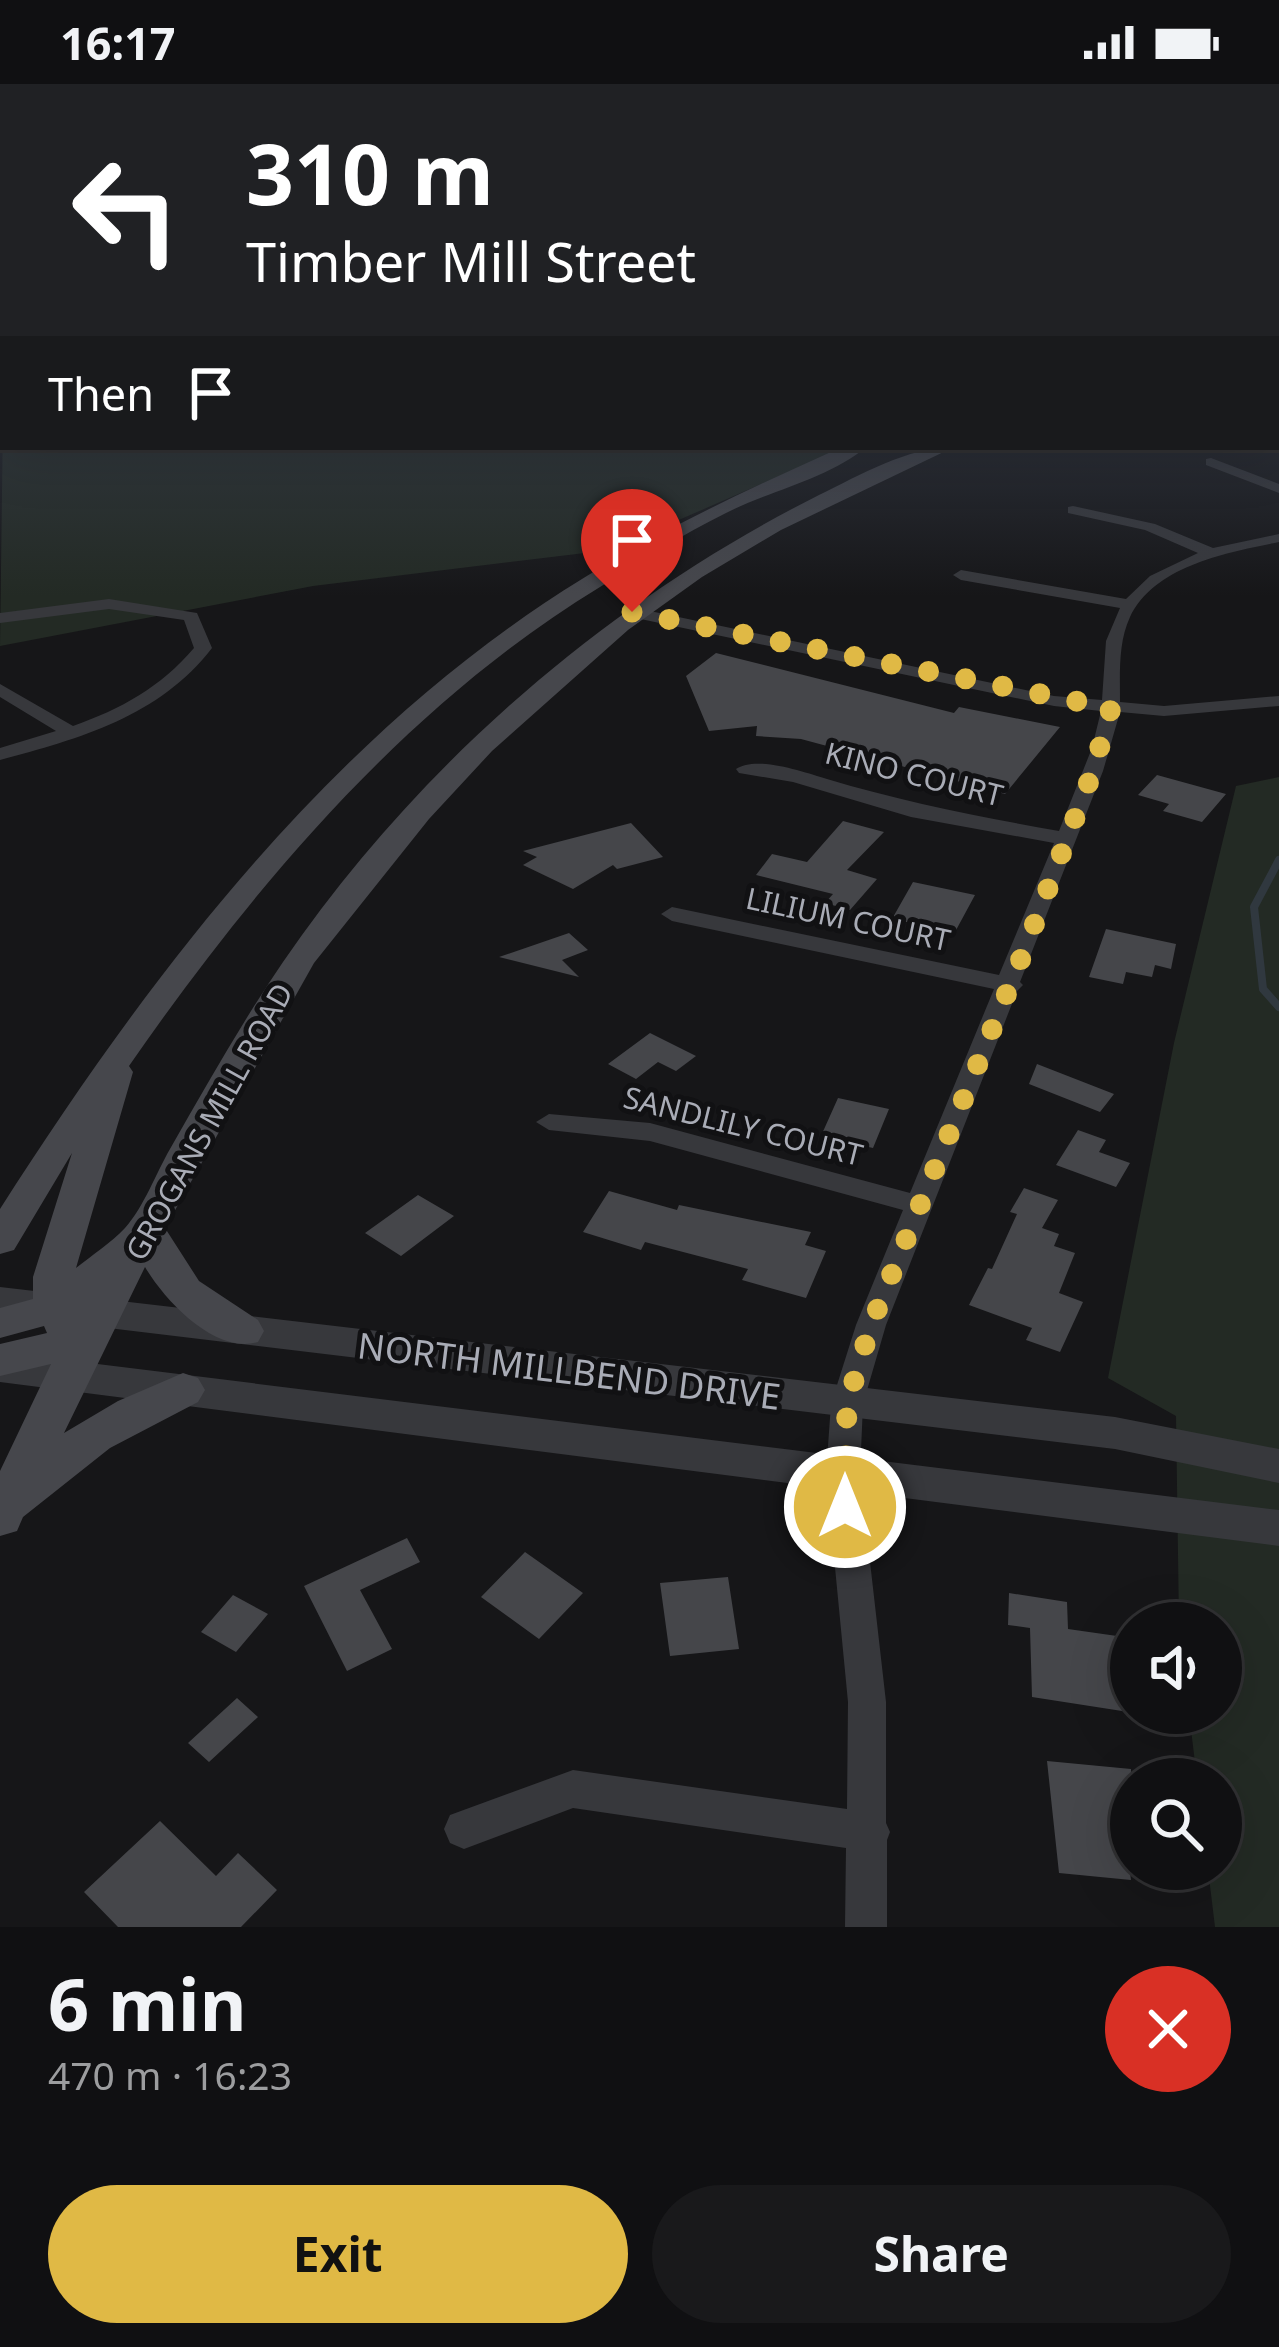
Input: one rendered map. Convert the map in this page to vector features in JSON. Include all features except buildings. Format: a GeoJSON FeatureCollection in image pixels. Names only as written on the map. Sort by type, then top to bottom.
{"type":"FeatureCollection","features":[{"type":"Feature","properties":{"kind":"main road"},"geometry":{"type":"LineString","coordinates":[[0,1209],[207,931],[307,816],[472,664],[647,547],[774,482],[850,450]]}},
{"type":"Feature","properties":{"kind":"main road","name":"GROGANS MILL ROAD"},"geometry":{"type":"LineString","coordinates":[[147,1231],[238,1060],[295,969],[420,810],[530,699],[632,612],[764,529],[938,450]]}},
{"type":"Feature","properties":{"kind":"main road"},"geometry":{"type":"LineString","coordinates":[[76,1335],[59,1252],[125,1042]]}},
{"type":"Feature","properties":{"kind":"main road"},"geometry":{"type":"LineString","coordinates":[[0,1240],[70,1120]]}},
{"type":"Feature","properties":{"kind":"main road"},"geometry":{"type":"LineString","coordinates":[[147,1231],[164,1273],[186,1297],[243,1331]]}},
{"type":"Feature","properties":{"kind":"main road"},"geometry":{"type":"LineString","coordinates":[[0,1517],[76,1335],[147,1231]]}},
{"type":"Feature","properties":{"kind":"main road"},"geometry":{"type":"LineString","coordinates":[[0,1322],[76,1335]]}},
{"type":"Feature","properties":{"kind":"main road"},"geometry":{"type":"LineString","coordinates":[[0,1363],[76,1335]]}},
{"type":"Feature","properties":{"kind":"main road"},"geometry":{"type":"LineString","coordinates":[[0,1517],[77,1442],[183,1390]]}},
{"type":"Feature","properties":{"kind":"street"},"geometry":{"type":"LineString","coordinates":[[1210,463],[1279,489]]}},
{"type":"Feature","properties":{"kind":"street"},"geometry":{"type":"LineString","coordinates":[[1073,510],[1150,527],[1211,553]]}},
{"type":"Feature","properties":{"kind":"street"},"geometry":{"type":"LineString","coordinates":[[866,1927],[871,1832],[867,1702],[843,1474],[847,1404],[871,1325],[1067,839],[1111,708],[1114,639],[1127,604],[1168,572],[1211,553],[1279,538]]}},
{"type":"Feature","properties":{"kind":"street"},"geometry":{"type":"LineString","coordinates":[[961,575],[1127,604]]}},
{"type":"Feature","properties":{"kind":"street"},"geometry":{"type":"LineString","coordinates":[[0,618],[109,604],[191,616],[203,648],[173,684],[71,733],[0,754]]}},
{"type":"Feature","properties":{"kind":"street"},"geometry":{"type":"LineString","coordinates":[[632,612],[1111,708],[1218,710],[1279,701]]}},
{"type":"Feature","properties":{"kind":"street"},"geometry":{"type":"LineString","coordinates":[[0,689],[71,733]]}},
{"type":"Feature","properties":{"kind":"street","name":"KINO COURT"},"geometry":{"type":"LineString","coordinates":[[746,769],[795,776],[911,811],[1067,839]]}},
{"type":"Feature","properties":{"kind":"street","name":"LILIUM COURT"},"geometry":{"type":"LineString","coordinates":[[672,914],[1011,985]]}},
{"type":"Feature","properties":{"kind":"street","name":"SANDLILY COURT"},"geometry":{"type":"LineString","coordinates":[[549,1121],[650,1132],[919,1205]]}},
{"type":"Feature","properties":{"kind":"street","name":"NORTH MILLBEND DRIVE"},"geometry":{"type":"LineString","coordinates":[[0,1301],[183,1390],[1279,1528]]}},
{"type":"Feature","properties":{"kind":"street","name":"NORTH MILLBEND DRIVE"},"geometry":{"type":"LineString","coordinates":[[76,1335],[243,1331],[847,1404],[1030,1421],[1221,1450],[1279,1466]]}},
{"type":"Feature","properties":{"kind":"street"},"geometry":{"type":"LineString","coordinates":[[464,1828],[573,1789],[871,1832]]}},
{"type":"Feature","properties":{"kind":"shaded area"},"geometry":{"type":"Polygon","coordinates":[[[3,450],[839,450],[610,550],[313,586],[0,646],[3,450]]]}},
{"type":"Feature","properties":{"kind":"shaded area"},"geometry":{"type":"Polygon","coordinates":[[[1279,777],[1279,1927],[1215,1927],[1211,1890],[1242,1890],[1242,1758],[1194,1758],[1192,1734],[1242,1734],[1242,1602],[1179,1602],[1176,1416],[1108,1378],[1174,1043],[1236,786],[1279,777]]]}},
{"type":"Feature","properties":{"kind":"waterway"},"geometry":{"type":"LineString","coordinates":[[1279,860],[1254,907],[1263,989],[1279,1007]]}},
{"type":"Feature","properties":{"kind":"route"},"geometry":{"type":"LineString","coordinates":[[632,612],[1111,708],[1093,771],[1025,949],[871,1325],[847,1404],[845,1507]]}}]}
